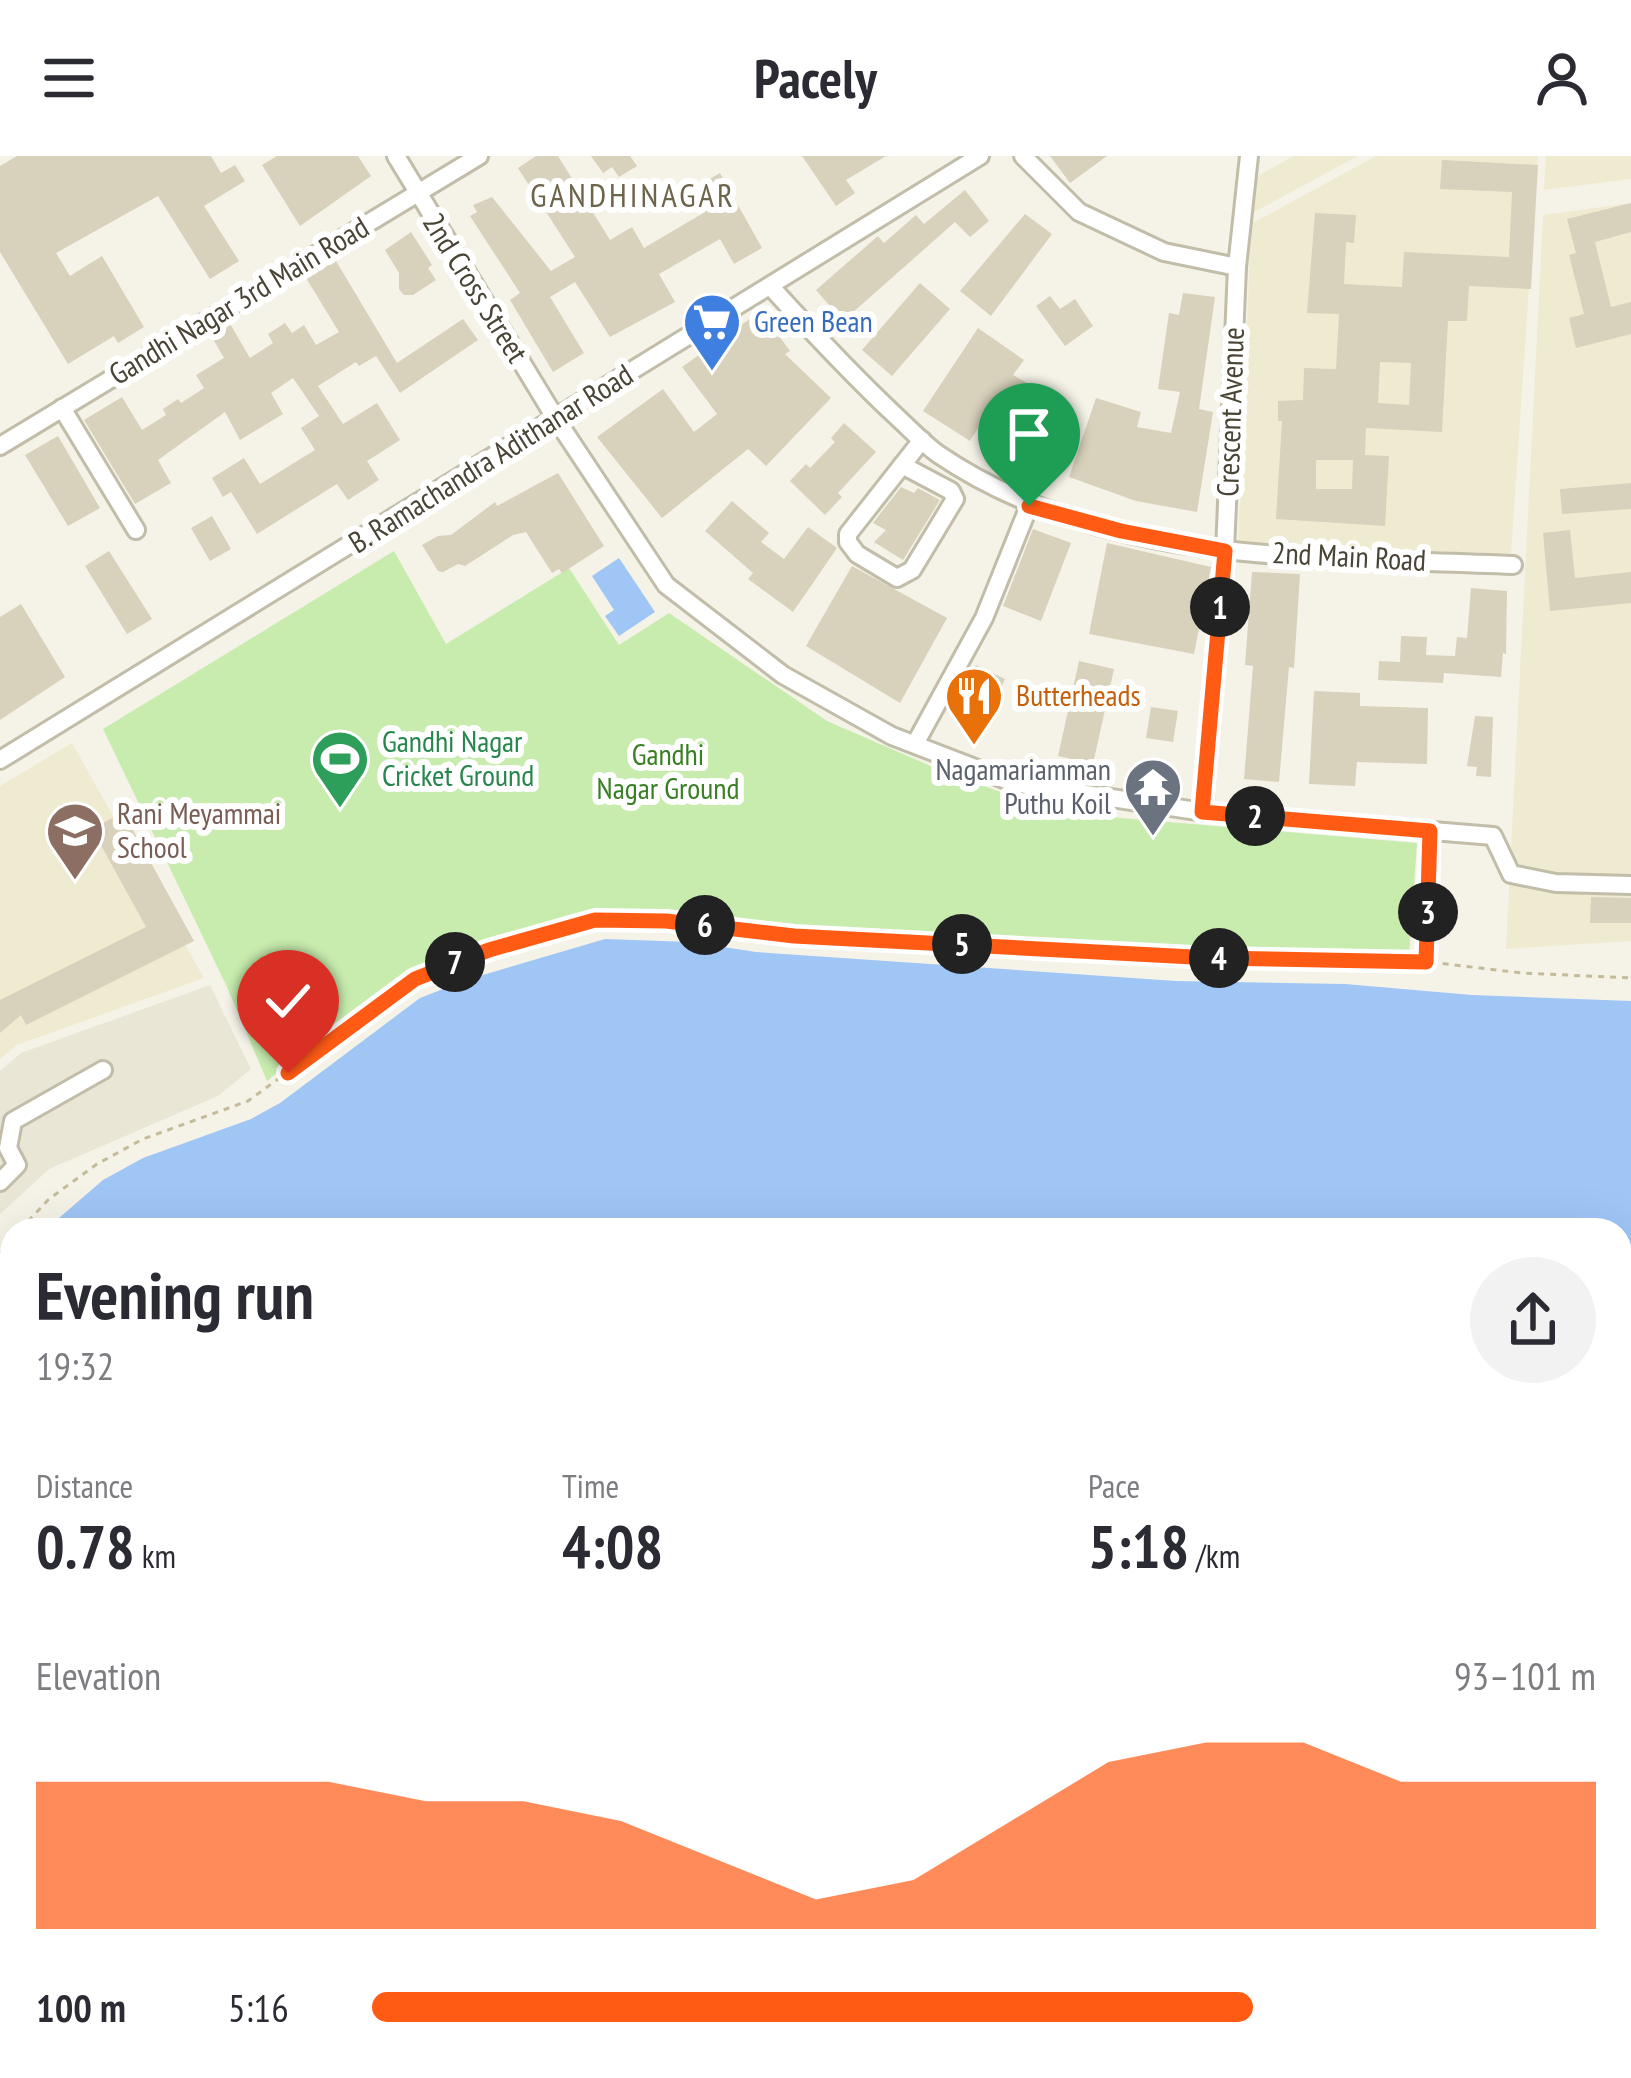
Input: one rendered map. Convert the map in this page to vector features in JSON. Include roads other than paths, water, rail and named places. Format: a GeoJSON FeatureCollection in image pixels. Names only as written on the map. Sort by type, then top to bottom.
{"type":"FeatureCollection","features":[{"type":"Feature","properties":{"kind":"street","name":"2nd Cross Street"},"geometry":{"type":"LineString","coordinates":[[396,156],[556,419],[666,585],[783,675],[915,744],[1014,784],[1202,812],[1493,836],[1511,874],[1556,883],[1631,884]]}},
{"type":"Feature","properties":{"kind":"street","name":"Gandhi Nagar 3rd Main Road"},"geometry":{"type":"LineString","coordinates":[[0,446],[478,156]]}},
{"type":"Feature","properties":{"kind":"street","name":"B. Ramachandra Adithanar Road"},"geometry":{"type":"LineString","coordinates":[[0,760],[980,156]]}},
{"type":"Feature","properties":{"kind":"street"},"geometry":{"type":"LineString","coordinates":[[1023,156],[1079,212],[1164,252],[1237,267]]}},
{"type":"Feature","properties":{"kind":"street","name":"Crescent Avenue"},"geometry":{"type":"LineString","coordinates":[[1202,812],[1225,551],[1237,267],[1249,156]]}},
{"type":"Feature","properties":{"kind":"street","name":"2nd Main Road"},"geometry":{"type":"LineString","coordinates":[[771,286],[852,376],[936,453],[1029,506],[1121,531],[1225,551],[1513,565]]}},
{"type":"Feature","properties":{"kind":"street"},"geometry":{"type":"LineString","coordinates":[[62,407],[136,530]]}},
{"type":"Feature","properties":{"kind":"street"},"geometry":{"type":"LineString","coordinates":[[902,465],[951,490],[955,499],[912,570],[897,578],[857,554],[848,534],[902,465],[922,440]]}},
{"type":"Feature","properties":{"kind":"street"},"geometry":{"type":"LineString","coordinates":[[915,744],[984,617],[1029,506]]}},
{"type":"Feature","properties":{"kind":"street"},"geometry":{"type":"LineString","coordinates":[[5,1177],[16,1162],[4,1141],[13,1121],[104,1070]]}},
{"type":"Feature","properties":{"kind":"water"},"geometry":{"type":"Polygon","coordinates":[[[619,558],[655,612],[619,636],[605,616],[614,610],[592,576],[619,558]]]}},
{"type":"Feature","properties":{"kind":"water"},"geometry":{"type":"Polygon","coordinates":[[[605,939],[1176,981],[1345,984],[1631,1001],[1631,1218],[59,1218],[103,1180],[143,1158],[251,1119],[280,1103],[420,998],[605,939]]]}},
{"type":"Feature","properties":{"kind":"place","name":"Green Bean"},"geometry":{"type":"Point","coordinates":[712,373]}},
{"type":"Feature","properties":{"kind":"place","name":"Butterheads"},"geometry":{"type":"Point","coordinates":[974,747]}},
{"type":"Feature","properties":{"kind":"place","name":"Gandhi Nagar Cricket Ground"},"geometry":{"type":"Point","coordinates":[340,810]}},
{"type":"Feature","properties":{"kind":"place","name":"Nagamariamman Puthu Koil"},"geometry":{"type":"Point","coordinates":[1153,838]}},
{"type":"Feature","properties":{"kind":"place","name":"Rani Meyammai School"},"geometry":{"type":"Point","coordinates":[75,882]}},
{"type":"Feature","properties":{"kind":"district","name":"GANDHINAGAR"},"geometry":{"type":"Point","coordinates":[633,195]}},
{"type":"Feature","properties":{"kind":"park label","name":"Gandhi Nagar Ground"},"geometry":{"type":"Point","coordinates":[668,772]}}]}
